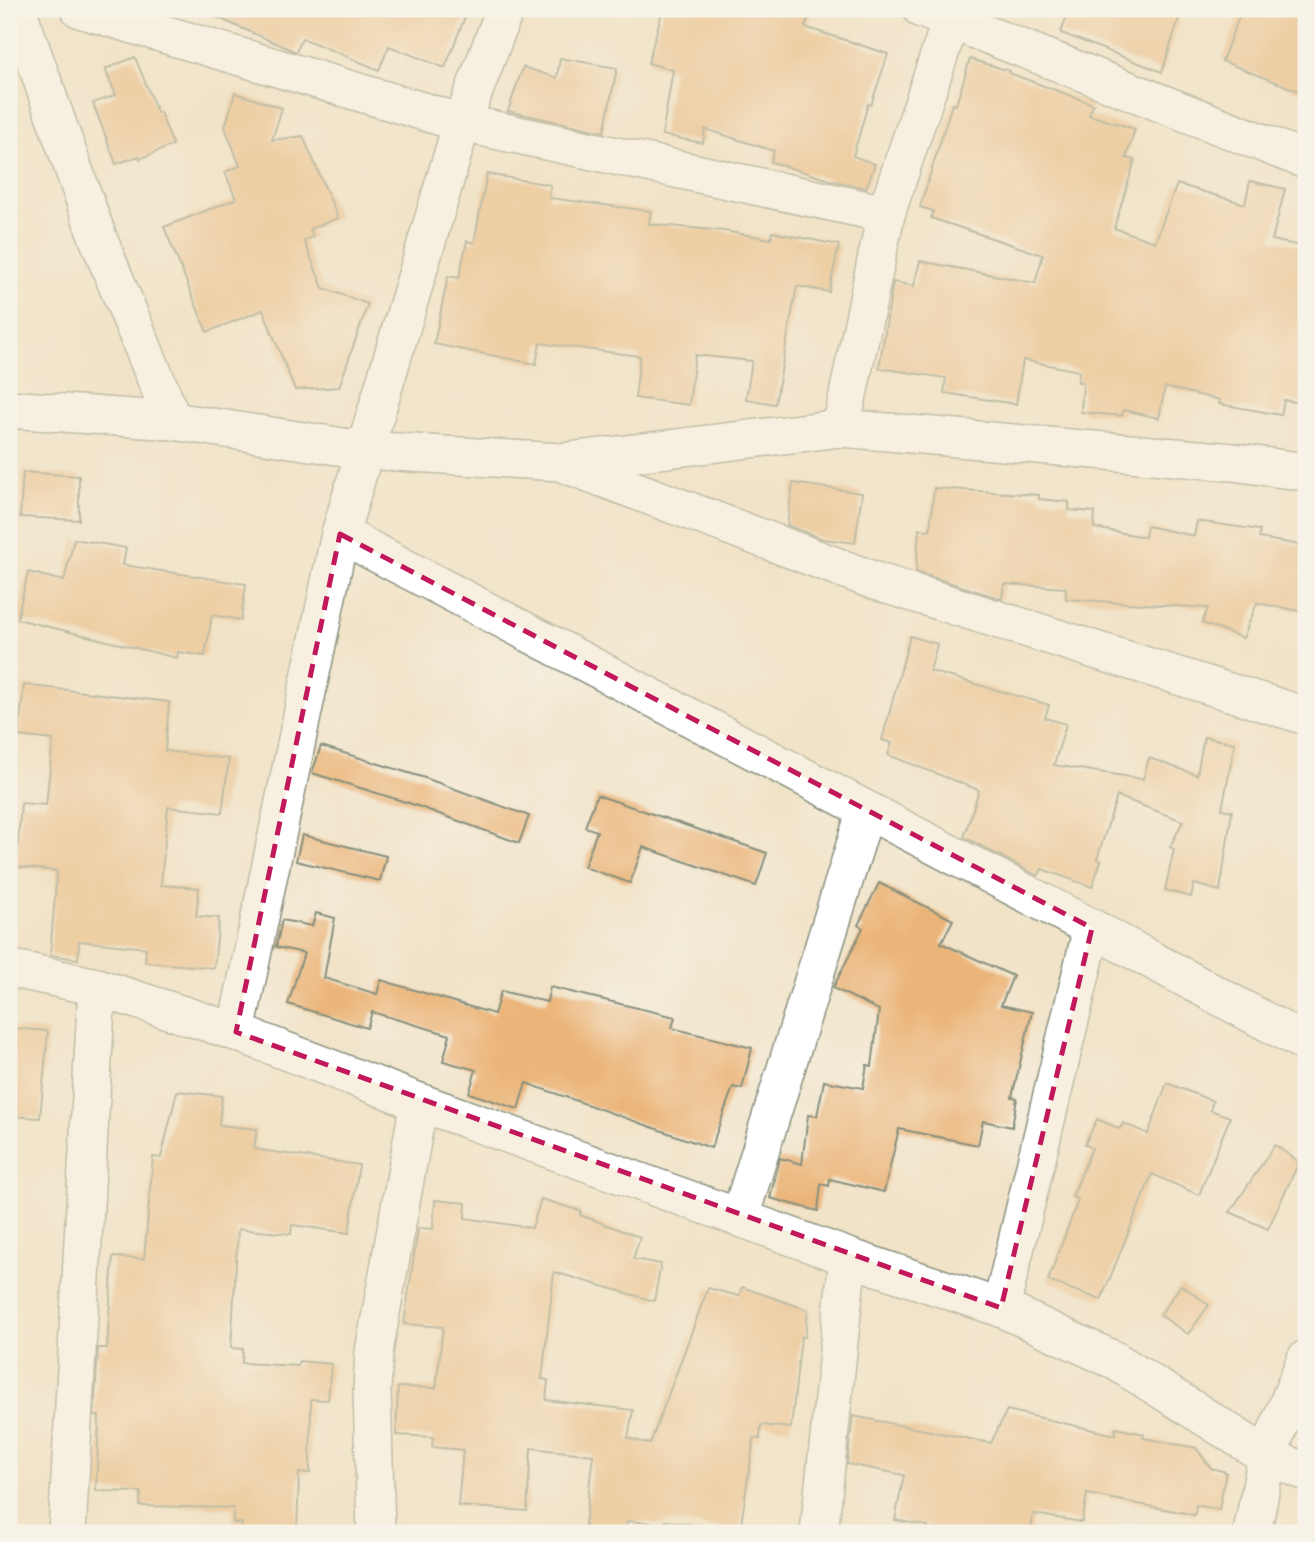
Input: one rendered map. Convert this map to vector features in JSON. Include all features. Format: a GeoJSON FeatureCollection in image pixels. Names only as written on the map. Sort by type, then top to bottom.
{"type":"FeatureCollection","features":[{"type":"Feature","properties":{"kind":"street"},"geometry":{"type":"LineString","coordinates":[[17,9],[98,238],[173,421]]}},
{"type":"Feature","properties":{"kind":"street"},"geometry":{"type":"LineString","coordinates":[[80,9],[462,123],[886,214]]}},
{"type":"Feature","properties":{"kind":"street"},"geometry":{"type":"LineString","coordinates":[[236,1032],[340,534],[462,123],[505,9]]}},
{"type":"Feature","properties":{"kind":"street"},"geometry":{"type":"LineString","coordinates":[[841,428],[886,214],[936,15],[1306,160]]}},
{"type":"Feature","properties":{"kind":"street"},"geometry":{"type":"LineString","coordinates":[[9,409],[173,421],[363,450],[560,462],[841,428],[1233,462],[1306,472]]}},
{"type":"Feature","properties":{"kind":"street"},"geometry":{"type":"LineString","coordinates":[[560,462],[875,581],[1306,716]]}},
{"type":"Feature","properties":{"kind":"street"},"geometry":{"type":"LineString","coordinates":[[340,534],[1306,1043]]}},
{"type":"Feature","properties":{"kind":"street"},"geometry":{"type":"LineString","coordinates":[[740,1217],[866,810]]}},
{"type":"Feature","properties":{"kind":"street"},"geometry":{"type":"LineString","coordinates":[[1001,1308],[1092,928]]}},
{"type":"Feature","properties":{"kind":"street"},"geometry":{"type":"LineString","coordinates":[[9,968],[97,987],[236,1032],[419,1102],[848,1257],[1001,1308],[1114,1360],[1267,1457],[1306,1472]]}},
{"type":"Feature","properties":{"kind":"street"},"geometry":{"type":"LineString","coordinates":[[66,1533],[97,987]]}},
{"type":"Feature","properties":{"kind":"street"},"geometry":{"type":"LineString","coordinates":[[376,1533],[372,1390],[374,1352],[419,1102]]}},
{"type":"Feature","properties":{"kind":"street"},"geometry":{"type":"LineString","coordinates":[[819,1533],[848,1257]]}},
{"type":"Feature","properties":{"kind":"street"},"geometry":{"type":"LineString","coordinates":[[1252,1533],[1267,1457],[1306,1359]]}},
{"type":"Feature","properties":{"kind":"highlighted area"},"geometry":{"type":"Polygon","coordinates":[[[340,534],[1092,928],[1001,1308],[236,1032],[340,534]]]}},
{"type":"Feature","properties":{"kind":"building"},"geometry":{"type":"Polygon","coordinates":[[[198,9],[468,9],[445,68],[389,46],[379,70],[302,38],[296,52],[198,9]]]}},
{"type":"Feature","properties":{"kind":"building"},"geometry":{"type":"Polygon","coordinates":[[[663,9],[811,9],[805,27],[888,54],[871,105],[868,104],[853,156],[875,164],[866,188],[771,162],[774,151],[705,129],[703,143],[662,135],[673,70],[648,63],[663,9]]]}},
{"type":"Feature","properties":{"kind":"building"},"geometry":{"type":"Polygon","coordinates":[[[1069,9],[1182,9],[1162,72],[1061,33],[1069,9]]]}},
{"type":"Feature","properties":{"kind":"building"},"geometry":{"type":"Polygon","coordinates":[[[1242,9],[1306,9],[1306,94],[1222,61],[1242,9]]]}},
{"type":"Feature","properties":{"kind":"building"},"geometry":{"type":"Polygon","coordinates":[[[135,57],[173,145],[140,159],[139,156],[116,164],[93,103],[116,95],[105,69],[135,57]]]}},
{"type":"Feature","properties":{"kind":"building"},"geometry":{"type":"Polygon","coordinates":[[[560,58],[617,68],[604,132],[508,111],[523,67],[557,78],[560,58]]]}},
{"type":"Feature","properties":{"kind":"building"},"geometry":{"type":"Polygon","coordinates":[[[970,59],[1010,71],[1009,73],[1093,104],[1089,115],[1135,129],[1126,158],[1135,160],[1114,228],[1155,242],[1177,184],[1245,204],[1250,181],[1285,189],[1272,240],[1306,247],[1306,404],[1284,400],[1281,415],[1219,404],[1220,400],[1165,387],[1159,418],[1123,410],[1122,416],[1081,412],[1083,382],[1078,382],[1079,371],[1023,360],[1016,404],[944,393],[946,378],[879,368],[893,282],[914,286],[920,261],[1035,283],[1043,255],[931,218],[933,211],[920,207],[952,104],[956,105],[970,59]]]}},
{"type":"Feature","properties":{"kind":"building"},"geometry":{"type":"Polygon","coordinates":[[[235,93],[282,108],[272,140],[303,136],[338,218],[310,229],[313,237],[304,241],[323,288],[368,304],[339,387],[295,390],[263,310],[207,332],[164,227],[236,199],[225,172],[240,166],[225,127],[235,93]]]}},
{"type":"Feature","properties":{"kind":"building"},"geometry":{"type":"Polygon","coordinates":[[[487,174],[551,185],[549,198],[651,211],[649,224],[724,231],[771,239],[772,232],[839,245],[829,292],[797,286],[775,404],[746,399],[752,361],[695,355],[689,405],[635,398],[640,356],[540,343],[536,364],[434,344],[448,276],[459,278],[467,241],[474,243],[487,174]]]}},
{"type":"Feature","properties":{"kind":"building"},"geometry":{"type":"Polygon","coordinates":[[[23,472],[79,476],[79,520],[20,517],[23,472]]]}},
{"type":"Feature","properties":{"kind":"building"},"geometry":{"type":"Polygon","coordinates":[[[793,483],[862,493],[855,543],[823,539],[787,525],[793,483]]]}},
{"type":"Feature","properties":{"kind":"building"},"geometry":{"type":"Polygon","coordinates":[[[934,488],[1039,495],[1039,499],[1069,502],[1069,510],[1095,512],[1094,528],[1145,537],[1147,526],[1194,536],[1197,521],[1260,530],[1259,538],[1306,546],[1306,612],[1257,603],[1243,638],[1202,623],[1208,608],[1066,599],[1066,588],[1004,584],[1002,599],[916,572],[919,529],[930,530],[934,488]]]}},
{"type":"Feature","properties":{"kind":"building"},"geometry":{"type":"Polygon","coordinates":[[[74,539],[126,548],[123,565],[246,584],[241,620],[212,615],[205,656],[178,652],[177,658],[17,619],[28,572],[64,581],[74,539]]]}},
{"type":"Feature","properties":{"kind":"building"},"geometry":{"type":"Polygon","coordinates":[[[910,636],[937,644],[930,671],[1049,705],[1045,718],[1066,724],[1054,765],[1143,779],[1149,758],[1197,775],[1204,737],[1235,743],[1222,809],[1232,811],[1220,891],[1194,884],[1191,897],[1165,890],[1174,849],[1170,847],[1183,821],[1117,796],[1097,859],[1101,861],[1092,887],[1042,869],[1038,876],[964,837],[979,790],[888,755],[892,743],[882,740],[910,636]]]}},
{"type":"Feature","properties":{"kind":"building"},"geometry":{"type":"Polygon","coordinates":[[[24,685],[169,702],[165,751],[229,759],[222,813],[168,807],[161,885],[199,888],[196,916],[219,918],[214,968],[145,962],[146,948],[79,941],[78,959],[50,955],[57,871],[16,867],[21,803],[46,805],[53,740],[18,736],[24,685]]]}},
{"type":"Feature","properties":{"kind":"building"},"geometry":{"type":"Polygon","coordinates":[[[321,746],[425,778],[529,816],[519,843],[412,804],[312,773],[321,746]]]}},
{"type":"Feature","properties":{"kind":"building"},"geometry":{"type":"Polygon","coordinates":[[[597,795],[767,853],[756,886],[643,847],[630,883],[584,867],[597,831],[585,827],[597,795]]]}},
{"type":"Feature","properties":{"kind":"building"},"geometry":{"type":"Polygon","coordinates":[[[302,835],[386,856],[380,881],[296,861],[302,835]]]}},
{"type":"Feature","properties":{"kind":"building"},"geometry":{"type":"Polygon","coordinates":[[[879,883],[953,920],[941,943],[1013,976],[1001,1005],[1032,1012],[1012,1097],[1017,1098],[1012,1127],[983,1121],[978,1145],[899,1129],[884,1192],[830,1179],[829,1186],[821,1184],[818,1211],[770,1198],[780,1158],[802,1164],[808,1115],[817,1116],[824,1081],[863,1088],[867,1065],[872,1066],[879,1010],[833,988],[863,928],[858,925],[879,883]]]}},
{"type":"Feature","properties":{"kind":"building"},"geometry":{"type":"Polygon","coordinates":[[[316,913],[335,918],[324,978],[377,994],[381,980],[494,1014],[501,991],[547,1002],[550,987],[675,1017],[672,1028],[752,1048],[742,1089],[733,1087],[711,1148],[526,1083],[518,1109],[469,1093],[476,1070],[443,1061],[450,1035],[372,1012],[367,1028],[288,1004],[304,953],[276,947],[282,920],[312,926],[316,913]]]}},
{"type":"Feature","properties":{"kind":"building"},"geometry":{"type":"Polygon","coordinates":[[[9,1028],[48,1031],[40,1118],[9,1116],[9,1028]]]}},
{"type":"Feature","properties":{"kind":"building"},"geometry":{"type":"Polygon","coordinates":[[[1167,1083],[1213,1101],[1210,1110],[1230,1117],[1199,1195],[1152,1174],[1101,1300],[1048,1281],[1078,1200],[1072,1197],[1092,1148],[1085,1144],[1097,1119],[1120,1129],[1123,1123],[1148,1134],[1167,1083]]]}},
{"type":"Feature","properties":{"kind":"building"},"geometry":{"type":"Polygon","coordinates":[[[177,1091],[222,1096],[219,1125],[257,1129],[254,1149],[359,1165],[349,1233],[292,1225],[291,1234],[238,1229],[231,1348],[243,1349],[242,1363],[298,1366],[299,1361],[331,1364],[328,1400],[311,1399],[310,1473],[299,1473],[297,1533],[241,1533],[242,1523],[233,1523],[233,1508],[140,1506],[141,1492],[96,1491],[99,1416],[94,1416],[98,1348],[107,1348],[113,1257],[144,1259],[153,1157],[161,1158],[177,1091]]]}},
{"type":"Feature","properties":{"kind":"building"},"geometry":{"type":"Polygon","coordinates":[[[1275,1145],[1299,1162],[1268,1229],[1230,1212],[1275,1145]]]}},
{"type":"Feature","properties":{"kind":"building"},"geometry":{"type":"Polygon","coordinates":[[[541,1199],[581,1211],[580,1215],[640,1237],[633,1259],[661,1264],[654,1301],[554,1272],[542,1379],[548,1380],[546,1400],[633,1410],[628,1438],[650,1444],[708,1288],[739,1296],[742,1287],[808,1310],[805,1337],[801,1337],[791,1428],[761,1425],[760,1439],[754,1438],[740,1531],[666,1521],[666,1524],[627,1521],[625,1533],[584,1533],[593,1455],[531,1448],[527,1511],[458,1506],[463,1450],[432,1447],[433,1437],[396,1435],[398,1387],[436,1388],[443,1327],[404,1324],[418,1228],[433,1229],[435,1200],[466,1203],[465,1218],[532,1228],[541,1199]]]}},
{"type":"Feature","properties":{"kind":"building"},"geometry":{"type":"Polygon","coordinates":[[[1181,1285],[1209,1305],[1188,1334],[1160,1315],[1181,1285]]]}},
{"type":"Feature","properties":{"kind":"building"},"geometry":{"type":"Polygon","coordinates":[[[1007,1410],[1115,1435],[1116,1428],[1144,1434],[1143,1438],[1196,1448],[1211,1468],[1226,1472],[1219,1510],[1196,1505],[1195,1515],[1087,1494],[1082,1522],[1033,1514],[1031,1533],[927,1533],[928,1526],[895,1520],[904,1475],[847,1464],[853,1416],[991,1443],[1007,1410]]]}}]}
